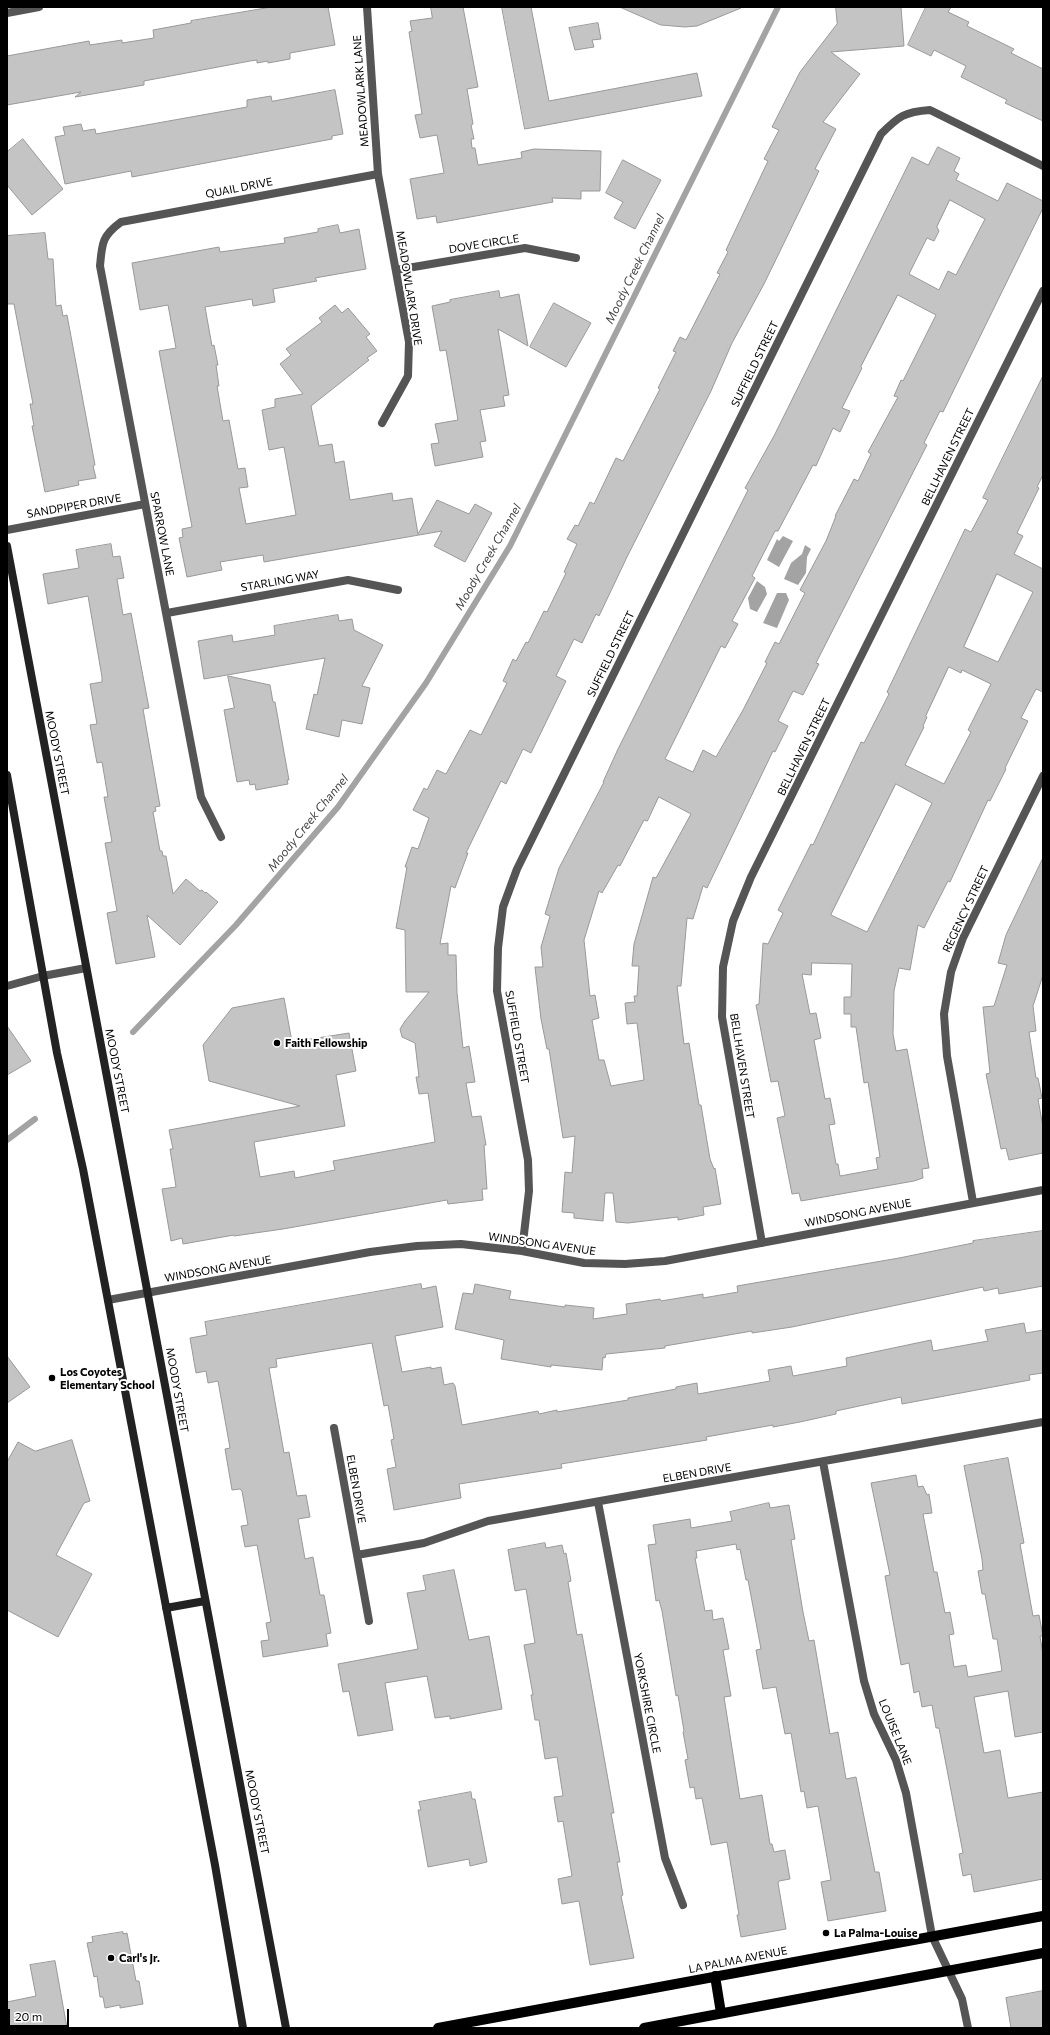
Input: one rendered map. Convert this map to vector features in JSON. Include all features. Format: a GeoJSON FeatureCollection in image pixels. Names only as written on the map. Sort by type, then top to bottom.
{"type":"FeatureCollection","features":[{"type":"Feature","properties":{"kind":"main road","name":"MOODY STREET"},"geometry":{"type":"LineString","coordinates":[[7,546],[286,2028]]}},
{"type":"Feature","properties":{"kind":"main road"},"geometry":{"type":"LineString","coordinates":[[7,775],[57,1053],[83,1169],[215,1865],[243,2028]]}},
{"type":"Feature","properties":{"kind":"main road"},"geometry":{"type":"LineString","coordinates":[[166,1608],[205,1601]]}},
{"type":"Feature","properties":{"kind":"main road","name":"LA PALMA AVENUE"},"geometry":{"type":"LineString","coordinates":[[438,2028],[1043,1916]]}},
{"type":"Feature","properties":{"kind":"main road"},"geometry":{"type":"LineString","coordinates":[[644,2028],[1043,1953]]}},
{"type":"Feature","properties":{"kind":"main road"},"geometry":{"type":"LineString","coordinates":[[715,1976],[721,2013]]}},
{"type":"Feature","properties":{"kind":"street"},"geometry":{"type":"LineString","coordinates":[[7,13],[39,7]]}},
{"type":"Feature","properties":{"kind":"street","name":"MEADOWLARK LANE"},"geometry":{"type":"LineString","coordinates":[[367,7],[378,174]]}},
{"type":"Feature","properties":{"kind":"street","name":"SUFFIELD STREET"},"geometry":{"type":"LineString","coordinates":[[522,1251],[529,1191],[528,1160],[497,991],[498,948],[503,906],[517,869],[881,134],[895,120],[910,112],[930,110],[1043,166]]}},
{"type":"Feature","properties":{"kind":"street","name":"QUAIL DRIVE"},"geometry":{"type":"LineString","coordinates":[[108,232],[121,222],[378,174]]}},
{"type":"Feature","properties":{"kind":"street","name":"MEADOWLARK DRIVE"},"geometry":{"type":"LineString","coordinates":[[378,174],[408,342],[408,376],[382,424]]}},
{"type":"Feature","properties":{"kind":"street","name":"SPARROW LANE"},"geometry":{"type":"LineString","coordinates":[[108,232],[102,247],[100,266],[201,797],[222,837]]}},
{"type":"Feature","properties":{"kind":"street","name":"DOVE CIRCLE"},"geometry":{"type":"LineString","coordinates":[[396,270],[525,248],[576,258]]}},
{"type":"Feature","properties":{"kind":"street","name":"BELLHAVEN STREET"},"geometry":{"type":"LineString","coordinates":[[762,1243],[722,1017],[723,967],[733,921],[751,877],[1043,291]]}},
{"type":"Feature","properties":{"kind":"street","name":"SANDPIPER DRIVE"},"geometry":{"type":"LineString","coordinates":[[7,530],[145,504]]}},
{"type":"Feature","properties":{"kind":"street","name":"STARLING WAY"},"geometry":{"type":"LineString","coordinates":[[166,613],[348,580],[398,590]]}},
{"type":"Feature","properties":{"kind":"street","name":"REGENCY STREET"},"geometry":{"type":"LineString","coordinates":[[973,1202],[947,1056],[944,1014],[950,972],[962,938],[1043,776]]}},
{"type":"Feature","properties":{"kind":"street"},"geometry":{"type":"LineString","coordinates":[[7,986],[43,976],[86,968]]}},
{"type":"Feature","properties":{"kind":"street","name":"WINDSONG AVENUE"},"geometry":{"type":"LineString","coordinates":[[108,1300],[370,1252],[417,1246],[461,1244],[522,1251],[584,1263],[625,1264],[665,1261],[1043,1190]]}},
{"type":"Feature","properties":{"kind":"street","name":"ELBEN DRIVE"},"geometry":{"type":"LineString","coordinates":[[357,1555],[424,1543],[488,1521],[1043,1422]]}},
{"type":"Feature","properties":{"kind":"street","name":"ELBEN DRIVE"},"geometry":{"type":"LineString","coordinates":[[334,1428],[369,1621]]}},
{"type":"Feature","properties":{"kind":"street","name":"LOUISE LANE"},"geometry":{"type":"LineString","coordinates":[[823,1462],[864,1681],[874,1714],[896,1760],[906,1793],[932,1936],[962,1999],[968,2028]]}},
{"type":"Feature","properties":{"kind":"street","name":"YORKSHIRE CIRCLE"},"geometry":{"type":"LineString","coordinates":[[598,1502],[665,1858],[683,1905]]}},
{"type":"Feature","properties":{"kind":"shaded area"},"geometry":{"type":"Polygon","coordinates":[[[783,536],[793,541],[779,567],[767,560],[777,539],[779,541],[783,536]]]}},
{"type":"Feature","properties":{"kind":"shaded area"},"geometry":{"type":"Polygon","coordinates":[[[805,545],[811,549],[807,557],[806,573],[798,585],[784,579],[791,563],[802,554],[805,545]]]}},
{"type":"Feature","properties":{"kind":"shaded area"},"geometry":{"type":"Polygon","coordinates":[[[757,581],[765,587],[767,594],[757,612],[750,609],[748,598],[757,581]]]}},
{"type":"Feature","properties":{"kind":"shaded area"},"geometry":{"type":"Polygon","coordinates":[[[777,593],[786,593],[789,600],[777,628],[763,623],[777,593]]]}},
{"type":"Feature","properties":{"kind":"building"},"geometry":{"type":"Polygon","coordinates":[[[272,7],[328,7],[335,45],[290,53],[290,59],[268,63],[268,61],[257,63],[257,60],[250,61],[144,81],[144,85],[75,97],[81,92],[7,105],[7,56],[89,41],[90,45],[122,40],[122,43],[154,38],[153,30],[191,23],[191,21],[272,7]]]}},
{"type":"Feature","properties":{"kind":"building"},"geometry":{"type":"Polygon","coordinates":[[[431,7],[463,7],[478,87],[467,89],[473,124],[471,125],[474,139],[471,139],[472,148],[475,148],[478,165],[522,158],[521,152],[534,149],[601,151],[600,191],[581,191],[581,199],[552,198],[553,202],[437,223],[436,216],[417,219],[410,179],[444,173],[437,135],[420,138],[415,115],[422,114],[409,32],[412,31],[410,21],[432,18],[431,7]]]}},
{"type":"Feature","properties":{"kind":"building"},"geometry":{"type":"Polygon","coordinates":[[[502,7],[531,7],[549,101],[697,73],[702,96],[525,129],[502,7]]]}},
{"type":"Feature","properties":{"kind":"building"},"geometry":{"type":"Polygon","coordinates":[[[620,7],[741,8],[697,26],[685,27],[661,25],[620,7]]]}},
{"type":"Feature","properties":{"kind":"building"},"geometry":{"type":"Polygon","coordinates":[[[836,7],[901,7],[904,46],[831,52],[860,74],[823,122],[836,129],[815,169],[819,171],[764,284],[732,343],[711,391],[627,557],[599,616],[596,614],[582,643],[574,639],[556,676],[566,681],[531,753],[523,749],[506,784],[501,781],[466,853],[468,853],[455,888],[451,886],[440,944],[448,943],[448,955],[456,955],[457,993],[463,1048],[469,1046],[475,1082],[466,1083],[472,1117],[481,1116],[486,1145],[484,1145],[487,1189],[482,1189],[483,1200],[448,1204],[447,1200],[283,1229],[234,1235],[183,1244],[182,1238],[171,1241],[162,1189],[176,1187],[170,1149],[173,1149],[169,1130],[300,1106],[209,1081],[203,1045],[232,1008],[284,998],[292,1042],[349,1033],[356,1071],[336,1075],[345,1126],[254,1142],[260,1177],[294,1171],[295,1178],[335,1170],[333,1161],[435,1142],[428,1093],[419,1094],[416,1077],[419,1077],[415,1043],[402,1037],[400,1029],[429,992],[406,992],[405,930],[396,928],[407,867],[405,867],[412,847],[418,849],[429,818],[413,810],[424,788],[427,790],[437,770],[446,774],[470,730],[481,735],[507,683],[503,681],[513,659],[516,661],[526,642],[528,643],[544,611],[547,612],[566,573],[564,572],[577,544],[567,539],[575,525],[578,526],[590,502],[594,504],[616,458],[623,461],[660,389],[658,388],[676,352],[673,351],[680,337],[686,340],[720,274],[717,273],[728,252],[726,250],[768,161],[764,159],[779,130],[772,127],[800,72],[837,24],[836,7]]]}},
{"type":"Feature","properties":{"kind":"building"},"geometry":{"type":"Polygon","coordinates":[[[926,7],[951,7],[948,12],[969,22],[967,26],[1014,49],[1011,53],[1043,69],[1043,121],[1005,103],[1007,100],[961,77],[966,66],[934,50],[931,56],[908,45],[926,7]]]}},
{"type":"Feature","properties":{"kind":"building"},"geometry":{"type":"Polygon","coordinates":[[[598,23],[601,39],[592,40],[594,47],[575,50],[569,28],[598,23]]]}},
{"type":"Feature","properties":{"kind":"building"},"geometry":{"type":"Polygon","coordinates":[[[335,90],[343,134],[332,136],[332,139],[132,177],[131,171],[65,184],[55,137],[65,135],[63,127],[81,124],[83,131],[95,129],[96,134],[247,107],[247,100],[271,96],[272,101],[335,90]]]}},
{"type":"Feature","properties":{"kind":"building"},"geometry":{"type":"Polygon","coordinates":[[[23,139],[63,189],[32,215],[7,185],[7,152],[23,139]]]}},
{"type":"Feature","properties":{"kind":"building"},"geometry":{"type":"Polygon","coordinates":[[[938,147],[960,158],[954,171],[959,174],[956,180],[998,201],[1007,183],[1043,201],[1043,208],[943,412],[940,411],[924,443],[927,445],[816,663],[819,664],[803,695],[793,691],[778,721],[788,726],[775,752],[773,751],[707,888],[703,886],[693,919],[687,918],[681,986],[677,986],[684,1044],[689,1043],[699,1105],[701,1105],[710,1159],[714,1169],[715,1168],[721,1204],[703,1207],[704,1215],[678,1220],[678,1217],[628,1223],[616,1222],[613,1193],[605,1193],[603,1221],[574,1218],[574,1213],[562,1212],[565,1172],[572,1173],[575,1136],[563,1138],[549,1049],[547,1049],[541,1019],[535,967],[543,967],[541,947],[550,916],[545,914],[559,868],[604,782],[618,749],[748,490],[745,488],[775,434],[912,157],[928,165],[938,147]],[[950,200],[937,227],[939,231],[934,241],[927,238],[909,274],[939,290],[948,271],[956,275],[985,219],[950,200]],[[898,295],[861,367],[862,368],[842,408],[850,411],[840,432],[833,428],[816,466],[813,465],[778,531],[775,531],[752,576],[755,578],[732,621],[738,624],[725,648],[721,646],[665,759],[693,772],[703,750],[716,757],[743,710],[767,663],[765,662],[775,642],[779,644],[805,593],[800,590],[826,541],[835,516],[854,479],[858,481],[871,454],[868,452],[898,397],[894,396],[901,380],[903,381],[936,315],[898,295]],[[659,797],[647,821],[644,820],[620,866],[618,865],[602,893],[599,891],[584,940],[590,996],[595,995],[599,1018],[592,1020],[599,1060],[604,1060],[611,1086],[644,1080],[637,1023],[627,1024],[625,1003],[635,1002],[634,996],[637,996],[639,966],[632,966],[634,944],[653,877],[656,878],[691,814],[659,797]]]}},
{"type":"Feature","properties":{"kind":"building"},"geometry":{"type":"Polygon","coordinates":[[[623,160],[661,180],[635,229],[614,218],[623,202],[606,193],[623,160]]]}},
{"type":"Feature","properties":{"kind":"building"},"geometry":{"type":"Polygon","coordinates":[[[338,225],[340,233],[359,229],[366,269],[315,278],[317,281],[273,289],[275,302],[253,306],[252,299],[205,307],[212,346],[214,345],[218,365],[216,365],[219,386],[217,386],[223,421],[229,420],[238,469],[245,468],[248,487],[239,488],[246,524],[296,515],[284,447],[269,450],[262,410],[275,407],[275,399],[303,394],[280,364],[291,355],[286,349],[322,322],[319,318],[335,305],[342,313],[348,308],[370,334],[366,337],[377,351],[367,358],[369,360],[311,406],[319,446],[332,444],[335,463],[344,461],[350,500],[392,493],[393,501],[412,498],[418,534],[437,500],[469,514],[475,504],[492,513],[465,562],[434,546],[442,531],[264,562],[263,555],[220,562],[222,570],[187,577],[179,538],[183,537],[182,529],[192,527],[159,351],[176,348],[168,305],[140,310],[132,263],[219,247],[220,252],[285,243],[284,238],[318,232],[318,229],[338,225]]]}},
{"type":"Feature","properties":{"kind":"building"},"geometry":{"type":"Polygon","coordinates":[[[45,233],[48,259],[53,259],[56,306],[61,305],[63,316],[67,315],[95,465],[93,466],[96,478],[78,481],[79,485],[45,492],[32,426],[34,426],[30,404],[33,404],[14,304],[7,304],[7,236],[45,233]]]}},
{"type":"Feature","properties":{"kind":"building"},"geometry":{"type":"Polygon","coordinates":[[[499,291],[500,298],[519,294],[528,346],[498,329],[509,395],[503,396],[505,406],[480,410],[486,441],[480,442],[483,457],[435,466],[431,444],[439,443],[435,424],[458,420],[446,350],[440,351],[432,306],[450,302],[450,300],[499,291]]]}},
{"type":"Feature","properties":{"kind":"building"},"geometry":{"type":"Polygon","coordinates":[[[554,303],[591,323],[566,367],[530,347],[554,303]]]}},
{"type":"Feature","properties":{"kind":"building"},"geometry":{"type":"Polygon","coordinates":[[[1043,376],[1043,475],[1037,487],[1039,488],[1017,533],[1023,536],[1014,554],[1043,569],[1043,692],[1036,689],[1021,718],[1028,721],[1005,768],[1006,769],[990,801],[988,800],[950,882],[948,881],[924,928],[918,925],[910,970],[899,968],[894,991],[893,1034],[896,1051],[907,1049],[929,1168],[922,1169],[923,1178],[914,1181],[801,1201],[799,1193],[792,1194],[777,1118],[785,1116],[778,1081],[771,1082],[756,1005],[759,1004],[763,943],[768,944],[783,913],[778,910],[811,844],[813,845],[861,742],[864,743],[889,694],[887,692],[965,529],[971,532],[988,500],[983,498],[1043,376]],[[997,574],[964,647],[998,662],[1033,592],[997,574]],[[949,667],[926,716],[924,727],[905,765],[944,784],[971,732],[968,730],[991,684],[962,670],[961,673],[949,667]],[[896,784],[831,915],[867,932],[932,803],[896,784]],[[812,963],[811,975],[802,974],[810,1014],[816,1013],[821,1038],[814,1040],[825,1099],[830,1098],[835,1124],[829,1125],[836,1164],[838,1164],[840,1176],[878,1169],[876,1158],[880,1157],[868,1082],[864,1083],[856,1027],[851,1027],[851,1014],[844,1014],[844,997],[851,997],[852,964],[812,963]]]}},
{"type":"Feature","properties":{"kind":"building"},"geometry":{"type":"Polygon","coordinates":[[[111,544],[113,557],[120,556],[124,578],[117,579],[123,615],[131,613],[149,708],[143,709],[160,806],[155,807],[156,811],[153,812],[160,851],[162,851],[163,856],[166,856],[173,894],[186,879],[200,891],[202,890],[205,893],[206,892],[218,902],[180,945],[147,915],[155,957],[116,964],[107,913],[117,911],[105,843],[112,842],[104,797],[108,797],[102,762],[97,763],[90,725],[97,724],[90,684],[102,682],[102,677],[88,596],[48,604],[43,574],[79,568],[76,550],[111,544]]]}},
{"type":"Feature","properties":{"kind":"building"},"geometry":{"type":"Polygon","coordinates":[[[338,615],[339,621],[352,619],[354,630],[383,645],[362,686],[370,688],[362,724],[342,720],[339,737],[306,729],[314,694],[317,695],[325,658],[204,679],[198,641],[232,635],[233,642],[275,635],[274,626],[338,615]]]}},
{"type":"Feature","properties":{"kind":"building"},"geometry":{"type":"Polygon","coordinates":[[[228,676],[270,685],[273,702],[275,702],[289,780],[287,780],[288,784],[256,790],[255,784],[250,785],[249,780],[237,782],[224,710],[234,708],[228,676]]]}},
{"type":"Feature","properties":{"kind":"building"},"geometry":{"type":"Polygon","coordinates":[[[1043,858],[1043,975],[1033,1006],[1036,1031],[1029,1032],[1036,1078],[1038,1078],[1042,1098],[1038,1099],[1043,1127],[1043,1153],[1009,1160],[1006,1148],[1001,1149],[986,1074],[990,1073],[983,1007],[994,1006],[1007,965],[998,963],[1006,935],[1043,858]]]}},
{"type":"Feature","properties":{"kind":"building"},"geometry":{"type":"Polygon","coordinates":[[[7,1026],[31,1061],[7,1075],[7,1026]]]}},
{"type":"Feature","properties":{"kind":"building"},"geometry":{"type":"Polygon","coordinates":[[[1043,1231],[1043,1286],[999,1294],[998,1288],[984,1291],[983,1287],[792,1327],[752,1333],[752,1331],[665,1346],[665,1348],[606,1354],[605,1358],[603,1357],[602,1370],[551,1365],[551,1367],[501,1359],[504,1340],[455,1329],[463,1293],[473,1294],[475,1284],[511,1291],[509,1299],[565,1307],[565,1305],[594,1308],[593,1319],[627,1314],[626,1304],[660,1299],[661,1301],[703,1294],[703,1298],[738,1292],[737,1286],[899,1258],[973,1243],[973,1241],[1043,1231]]]}},
{"type":"Feature","properties":{"kind":"building"},"geometry":{"type":"Polygon","coordinates":[[[421,1284],[422,1289],[436,1286],[443,1327],[395,1336],[402,1372],[431,1367],[431,1369],[441,1367],[444,1385],[453,1383],[455,1386],[462,1425],[538,1411],[539,1414],[557,1410],[557,1412],[628,1400],[628,1398],[676,1389],[676,1387],[697,1383],[698,1394],[770,1381],[768,1370],[791,1366],[793,1376],[847,1366],[846,1358],[931,1340],[933,1351],[988,1341],[985,1330],[1024,1323],[1026,1333],[1043,1330],[1043,1373],[1029,1375],[1030,1380],[902,1404],[901,1397],[836,1411],[836,1414],[800,1422],[773,1427],[773,1425],[706,1437],[707,1440],[561,1464],[562,1468],[459,1484],[461,1498],[394,1510],[387,1469],[396,1467],[391,1440],[394,1439],[388,1405],[384,1406],[372,1343],[276,1359],[277,1367],[269,1368],[284,1453],[289,1452],[297,1496],[306,1495],[310,1517],[298,1519],[305,1559],[313,1557],[320,1595],[324,1595],[331,1633],[326,1634],[328,1646],[263,1657],[261,1641],[269,1640],[266,1623],[271,1622],[257,1545],[245,1547],[241,1526],[248,1525],[242,1491],[240,1489],[232,1490],[225,1449],[230,1448],[218,1381],[208,1383],[206,1371],[196,1373],[190,1338],[207,1335],[205,1322],[421,1284]]]}},
{"type":"Feature","properties":{"kind":"building"},"geometry":{"type":"Polygon","coordinates":[[[7,1356],[30,1387],[7,1403],[7,1356]]]}},
{"type":"Feature","properties":{"kind":"building"},"geometry":{"type":"Polygon","coordinates":[[[72,1440],[90,1501],[84,1503],[56,1555],[92,1574],[58,1637],[7,1610],[7,1462],[18,1442],[35,1451],[72,1440]]]}},
{"type":"Feature","properties":{"kind":"building"},"geometry":{"type":"Polygon","coordinates":[[[1008,1458],[1024,1543],[1020,1544],[1033,1616],[1039,1615],[1043,1636],[1040,1636],[1043,1655],[1043,1732],[1015,1737],[1008,1691],[974,1697],[984,1753],[1000,1750],[1008,1798],[1043,1792],[1043,1879],[974,1892],[971,1874],[963,1876],[959,1854],[963,1853],[939,1728],[936,1728],[932,1705],[922,1707],[919,1691],[914,1693],[909,1663],[901,1665],[885,1576],[890,1575],[871,1483],[916,1475],[918,1487],[923,1486],[927,1495],[929,1494],[932,1513],[923,1514],[934,1572],[937,1572],[945,1613],[950,1612],[954,1634],[949,1635],[954,1667],[966,1665],[968,1677],[1002,1671],[997,1639],[993,1639],[985,1594],[982,1594],[978,1571],[983,1570],[982,1559],[964,1466],[1008,1458]]]}},
{"type":"Feature","properties":{"kind":"building"},"geometry":{"type":"Polygon","coordinates":[[[769,1503],[770,1508],[789,1505],[795,1539],[791,1540],[803,1612],[809,1641],[814,1640],[830,1734],[838,1732],[846,1779],[856,1777],[875,1872],[879,1872],[886,1911],[828,1921],[821,1882],[831,1880],[818,1806],[807,1808],[804,1791],[801,1792],[791,1733],[785,1734],[776,1687],[763,1689],[756,1650],[761,1649],[748,1580],[746,1580],[740,1549],[737,1550],[736,1544],[696,1551],[697,1558],[695,1558],[705,1611],[712,1610],[713,1620],[723,1618],[729,1649],[723,1650],[731,1696],[724,1697],[740,1799],[762,1795],[770,1844],[772,1844],[774,1852],[785,1850],[790,1879],[779,1881],[778,1883],[786,1929],[741,1937],[737,1915],[739,1915],[727,1842],[711,1845],[702,1798],[696,1799],[694,1787],[690,1788],[685,1760],[688,1759],[678,1695],[676,1696],[662,1611],[659,1600],[656,1601],[648,1545],[656,1544],[653,1525],[690,1519],[691,1528],[732,1521],[730,1512],[769,1503]]]}},
{"type":"Feature","properties":{"kind":"building"},"geometry":{"type":"Polygon","coordinates":[[[545,1543],[546,1548],[562,1545],[564,1554],[566,1553],[571,1581],[568,1582],[577,1635],[582,1634],[614,1813],[611,1813],[620,1862],[617,1862],[623,1895],[621,1896],[634,1958],[590,1965],[579,1901],[562,1904],[558,1879],[572,1876],[563,1821],[558,1822],[554,1797],[563,1796],[557,1757],[545,1759],[539,1720],[535,1720],[531,1695],[533,1695],[524,1645],[535,1643],[526,1589],[515,1591],[508,1550],[545,1543]]]}},
{"type":"Feature","properties":{"kind":"building"},"geometry":{"type":"Polygon","coordinates":[[[454,1570],[469,1640],[489,1636],[502,1709],[450,1719],[450,1716],[435,1718],[427,1676],[385,1683],[393,1730],[358,1736],[349,1691],[343,1692],[338,1664],[418,1649],[407,1593],[426,1590],[423,1576],[454,1570]]]}},
{"type":"Feature","properties":{"kind":"building"},"geometry":{"type":"Polygon","coordinates":[[[471,1792],[472,1799],[475,1799],[487,1862],[470,1866],[469,1859],[428,1867],[418,1810],[421,1810],[419,1802],[471,1792]]]}},
{"type":"Feature","properties":{"kind":"building","name":"Carl's Jr."},"geometry":{"type":"Polygon","coordinates":[[[123,1932],[123,1934],[127,1933],[136,1981],[139,1981],[143,2004],[120,2008],[120,2005],[105,2008],[103,1997],[100,1997],[97,1976],[94,1977],[87,1943],[93,1942],[92,1937],[123,1932]]]}},
{"type":"Feature","properties":{"kind":"building"},"geometry":{"type":"Polygon","coordinates":[[[55,1961],[67,2028],[7,2028],[7,2002],[36,1996],[30,1965],[55,1961]]]}},
{"type":"Feature","properties":{"kind":"building"},"geometry":{"type":"Polygon","coordinates":[[[1043,1991],[1043,2028],[1011,2028],[1006,1998],[1043,1991]]]}},
{"type":"Feature","properties":{"kind":"waterway","name":"Moody Creek Channel"},"geometry":{"type":"LineString","coordinates":[[133,1032],[236,925],[338,807],[426,683],[510,546],[778,7]]}},
{"type":"Feature","properties":{"kind":"waterway","name":"Moody Creek Channel"},"geometry":{"type":"LineString","coordinates":[[7,1140],[35,1119]]}},
{"type":"Feature","properties":{"kind":"place","name":"Faith Fellowship"},"geometry":{"type":"Point","coordinates":[277,1043]}},
{"type":"Feature","properties":{"kind":"place","name":"Los Coyotes Elementary School"},"geometry":{"type":"Point","coordinates":[52,1378]}},
{"type":"Feature","properties":{"kind":"place","name":"La Palma-Louise"},"geometry":{"type":"Point","coordinates":[826,1933]}},
{"type":"Feature","properties":{"kind":"place","name":"Carl's Jr."},"geometry":{"type":"Point","coordinates":[111,1958]}}]}
